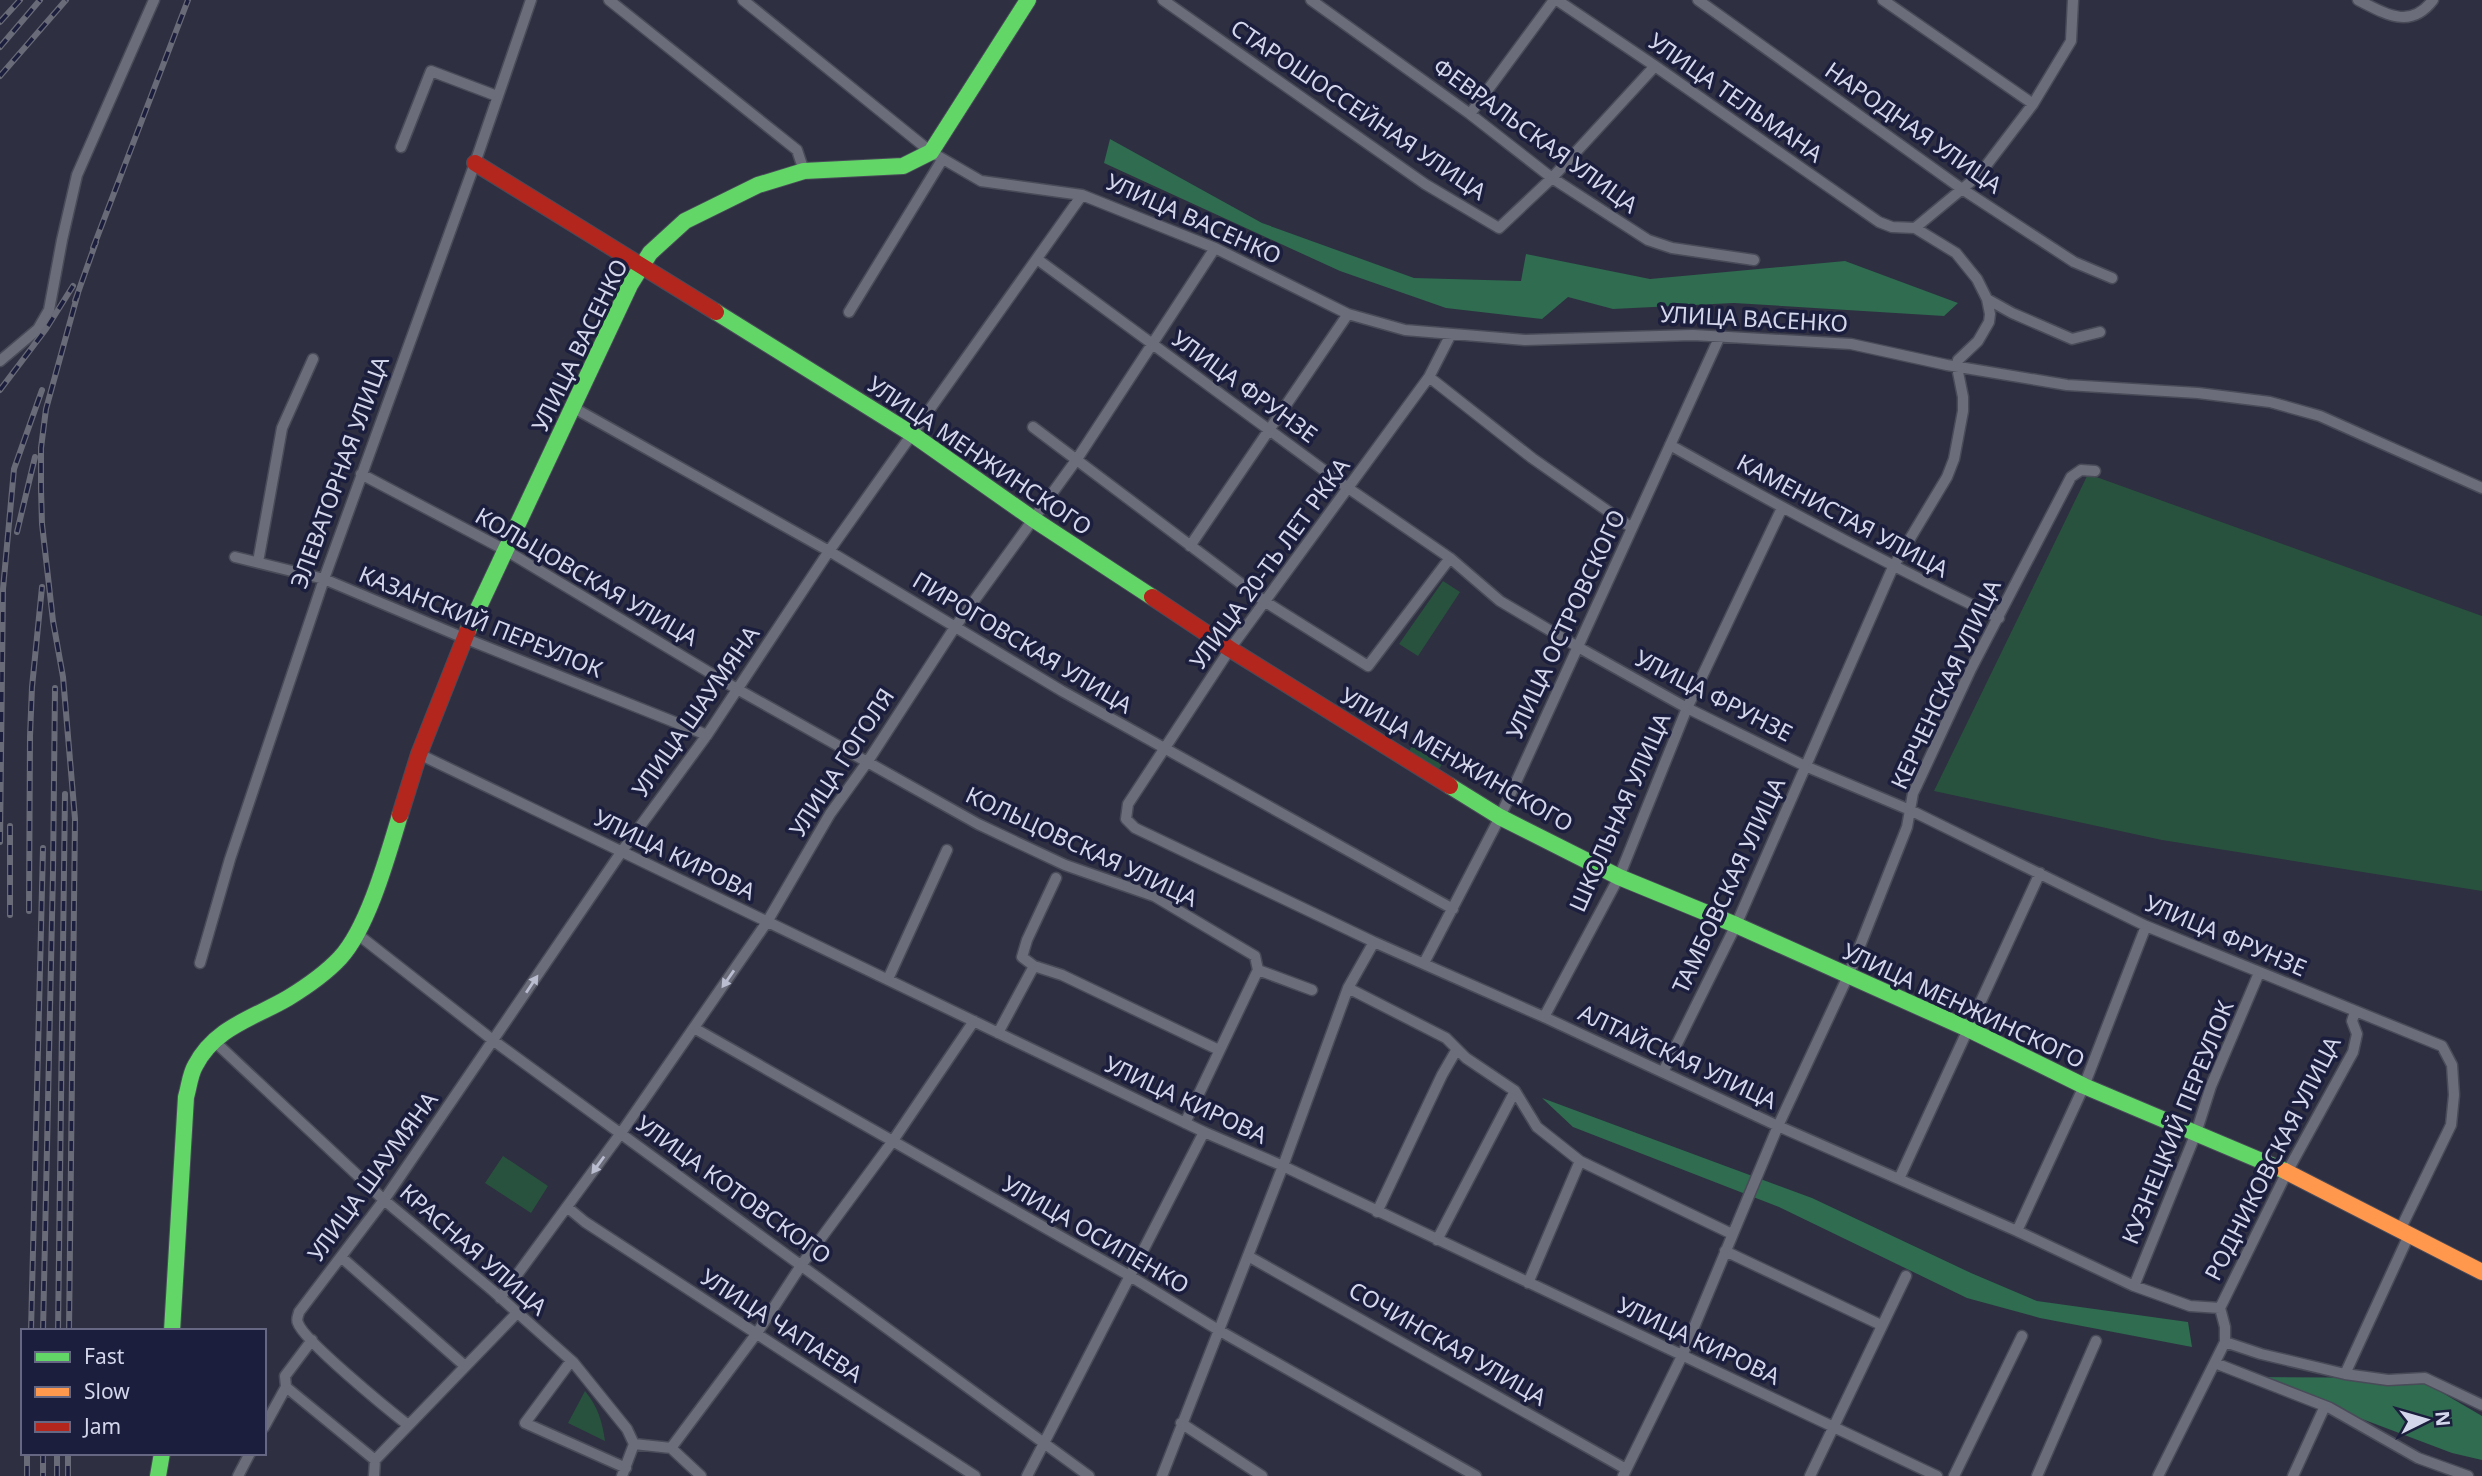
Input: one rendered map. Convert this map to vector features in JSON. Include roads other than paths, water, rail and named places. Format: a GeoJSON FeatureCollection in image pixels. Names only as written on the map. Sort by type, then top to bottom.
{"type":"FeatureCollection","features":[{"type":"Feature","properties":{"kind":"street"},"geometry":{"type":"LineString","coordinates":[[0,361],[38,329],[49,310],[77,175],[154,0]]}},
{"type":"Feature","properties":{"kind":"street"},"geometry":{"type":"LineString","coordinates":[[609,0],[797,150],[804,172]]}},
{"type":"Feature","properties":{"kind":"street"},"geometry":{"type":"LineString","coordinates":[[743,0],[936,156]]}},
{"type":"Feature","properties":{"kind":"street","name":"СТАРОШОССЕЙНАЯ УЛИЦА"},"geometry":{"type":"LineString","coordinates":[[1163,0],[1425,184],[1499,228],[1552,178]]}},
{"type":"Feature","properties":{"kind":"street","name":"ФЕВРАЛЬСКАЯ УЛИЦА"},"geometry":{"type":"LineString","coordinates":[[1311,0],[1470,114],[1552,178],[1648,240],[1672,248],[1754,260]]}},
{"type":"Feature","properties":{"kind":"street"},"geometry":{"type":"LineString","coordinates":[[1470,114],[1556,0]]}},
{"type":"Feature","properties":{"kind":"street","name":"УЛИЦА ТЕЛЬМАНА"},"geometry":{"type":"LineString","coordinates":[[1556,0],[1656,66],[1879,222],[1892,227],[1915,228]]}},
{"type":"Feature","properties":{"kind":"street","name":"НАРОДНАЯ УЛИЦА"},"geometry":{"type":"LineString","coordinates":[[1698,0],[1962,189],[2074,262],[2112,278]]}},
{"type":"Feature","properties":{"kind":"street"},"geometry":{"type":"LineString","coordinates":[[1883,0],[2033,104]]}},
{"type":"Feature","properties":{"kind":"street"},"geometry":{"type":"LineString","coordinates":[[2358,0],[2402,19],[2413,17],[2433,0]]}},
{"type":"Feature","properties":{"kind":"street","name":"ЭЛЕВАТОРНАЯ УЛИЦА"},"geometry":{"type":"LineString","coordinates":[[200,963],[230,859],[324,579],[475,163],[526,1]]}},
{"type":"Feature","properties":{"kind":"street"},"geometry":{"type":"LineString","coordinates":[[849,312],[905,224],[936,156],[1023,2]]}},
{"type":"Feature","properties":{"kind":"street"},"geometry":{"type":"LineString","coordinates":[[1957,367],[1958,360],[1978,341],[1989,322],[1987,299],[1977,279],[1956,253],[1915,228],[1979,175],[2033,104],[2071,41],[2070,2]]}},
{"type":"Feature","properties":{"kind":"street"},"geometry":{"type":"LineString","coordinates":[[1552,178],[1656,66]]}},
{"type":"Feature","properties":{"kind":"street"},"geometry":{"type":"LineString","coordinates":[[401,147],[431,71],[497,96]]}},
{"type":"Feature","properties":{"kind":"street","name":"УЛИЦА ВАСЕНКО"},"geometry":{"type":"LineString","coordinates":[[172,1329],[186,1097],[194,1067],[213,1040],[244,1019],[288,998],[323,974],[341,957],[356,933],[382,875],[419,754],[464,638],[574,408],[629,285],[650,253],[685,221],[758,185],[804,172],[903,166],[936,156],[981,181],[1082,195],[1215,248],[1348,314],[1405,330],[1525,340],[1693,335],[1851,344],[1957,367],[2067,385],[2198,393],[2270,402],[2320,416],[2482,488]]}},
{"type":"Feature","properties":{"kind":"street","name":"УЛИЦА МЕНЖИНСКОГО"},"geometry":{"type":"LineString","coordinates":[[475,163],[912,435],[1033,519],[1230,649],[1500,817],[1619,877],[1736,925],[1968,1029],[2084,1086],[2287,1172],[2482,1272]]}},
{"type":"Feature","properties":{"kind":"street","name":"УЛИЦА ШАУМЯНА"},"geometry":{"type":"LineString","coordinates":[[312,1340],[299,1326],[299,1312],[384,1200],[622,851],[707,735],[829,551],[1082,195]]}},
{"type":"Feature","properties":{"kind":"street","name":"УЛИЦА ГОГОЛЯ"},"geometry":{"type":"LineString","coordinates":[[500,1298],[694,1028],[766,922],[830,814],[868,761],[955,627],[1077,459],[1215,248]]}},
{"type":"Feature","properties":{"kind":"street","name":"УЛИЦА ФРУНЗЕ"},"geometry":{"type":"LineString","coordinates":[[1037,259],[1348,488],[1450,558],[1500,601],[1577,647],[1687,708],[1805,766],[1910,810],[2146,926],[2442,1045],[2452,1065],[2454,1095],[2451,1125],[2404,1232]]}},
{"type":"Feature","properties":{"kind":"street"},"geometry":{"type":"LineString","coordinates":[[1987,299],[2012,313],[2072,338],[2100,332]]}},
{"type":"Feature","properties":{"kind":"street"},"geometry":{"type":"LineString","coordinates":[[1190,546],[1348,314]]}},
{"type":"Feature","properties":{"kind":"street","name":"УЛИЦА 20-ТЬ ЛЕТ РККА"},"geometry":{"type":"LineString","coordinates":[[1126,819],[1128,804],[1230,649],[1429,377],[1451,334]]}},
{"type":"Feature","properties":{"kind":"street","name":"УЛИЦА ОСТРОВСКОГО"},"geometry":{"type":"LineString","coordinates":[[1424,963],[1500,817],[1720,336]]}},
{"type":"Feature","properties":{"kind":"street"},"geometry":{"type":"LineString","coordinates":[[258,562],[282,428],[313,359]]}},
{"type":"Feature","properties":{"kind":"street","name":"ТАМБОВСКАЯ УЛИЦА"},"geometry":{"type":"LineString","coordinates":[[1663,1072],[1736,925],[1893,567],[1947,477],[1954,459],[1963,411],[1957,367]]}},
{"type":"Feature","properties":{"kind":"street"},"geometry":{"type":"LineString","coordinates":[[1429,377],[1532,458],[1632,528]]}},
{"type":"Feature","properties":{"kind":"street","name":"ПИРОГОВСКАЯ УЛИЦА"},"geometry":{"type":"LineString","coordinates":[[574,408],[829,551],[1164,749],[1453,909]]}},
{"type":"Feature","properties":{"kind":"street"},"geometry":{"type":"LineString","coordinates":[[1033,427],[1264,601],[1368,666],[1450,558]]}},
{"type":"Feature","properties":{"kind":"street","name":"КАМЕНИСТАЯ УЛИЦА"},"geometry":{"type":"LineString","coordinates":[[1670,445],[1893,567],[1999,618]]}},
{"type":"Feature","properties":{"kind":"street","name":"КЕРЧЕНСКАЯ УЛИЦА"},"geometry":{"type":"LineString","coordinates":[[1624,1472],[1682,1356],[1778,1126],[1848,976],[1907,827],[1913,793],[1971,669],[2071,477],[2081,470],[2095,471]]}},
{"type":"Feature","properties":{"kind":"street","name":"КОЛЬЦОВСКАЯ УЛИЦА"},"geometry":{"type":"LineString","coordinates":[[361,474],[507,551],[737,690],[978,824],[1065,865],[1154,896],[1255,956],[1258,970],[1308,988]]}},
{"type":"Feature","properties":{"kind":"street","name":"ШКОЛЬНАЯ УЛИЦА"},"geometry":{"type":"LineString","coordinates":[[1544,1017],[1619,877],[1687,708],[1782,508]]}},
{"type":"Feature","properties":{"kind":"street","name":"КАЗАНСКИЙ ПЕРЕУЛОК"},"geometry":{"type":"LineString","coordinates":[[235,556],[324,579],[707,735]]}},
{"type":"Feature","properties":{"kind":"street","name":"УЛИЦА КИРОВА"},"geometry":{"type":"LineString","coordinates":[[419,754],[1185,1123],[1283,1166],[1937,1476]]}},
{"type":"Feature","properties":{"kind":"street","name":"АЛТАЙСКАЯ УЛИЦА"},"geometry":{"type":"LineString","coordinates":[[1126,819],[1135,828],[1374,942],[2134,1286],[2190,1307],[2220,1308]]}},
{"type":"Feature","properties":{"kind":"street"},"geometry":{"type":"LineString","coordinates":[[888,979],[947,850]]}},
{"type":"Feature","properties":{"kind":"street"},"geometry":{"type":"LineString","coordinates":[[1899,1179],[2040,873]]}},
{"type":"Feature","properties":{"kind":"street"},"geometry":{"type":"LineString","coordinates":[[1056,878],[1027,940],[1022,957],[1034,966],[1062,975],[1219,1050]]}},
{"type":"Feature","properties":{"kind":"street"},"geometry":{"type":"LineString","coordinates":[[2017,1231],[2084,1086],[2146,926]]}},
{"type":"Feature","properties":{"kind":"street","name":"УЛИЦА КОТОВСКОГО"},"geometry":{"type":"LineString","coordinates":[[356,933],[494,1041],[1089,1476]]}},
{"type":"Feature","properties":{"kind":"street"},"geometry":{"type":"LineString","coordinates":[[1161,1476],[1220,1331],[1348,988],[1374,942]]}},
{"type":"Feature","properties":{"kind":"street"},"geometry":{"type":"LineString","coordinates":[[998,1033],[1034,966]]}},
{"type":"Feature","properties":{"kind":"street"},"geometry":{"type":"LineString","coordinates":[[1185,1123],[1258,970]]}},
{"type":"Feature","properties":{"kind":"street","name":"КУЗНЕЦКИЙ ПЕРЕУЛОК"},"geometry":{"type":"LineString","coordinates":[[2134,1286],[2196,1133],[2211,1086],[2259,973]]}},
{"type":"Feature","properties":{"kind":"street"},"geometry":{"type":"LineString","coordinates":[[1348,988],[1446,1038],[1466,1058],[1515,1091],[1537,1127],[1580,1161],[1732,1234]]}},
{"type":"Feature","properties":{"kind":"street","name":"РОДНИКОВСКАЯ УЛИЦА"},"geometry":{"type":"LineString","coordinates":[[2225,1342],[2225,1327],[2220,1308],[2287,1172],[2353,1052],[2357,1034],[2352,1021],[2355,1012]]}},
{"type":"Feature","properties":{"kind":"street"},"geometry":{"type":"LineString","coordinates":[[671,1448],[757,1334],[802,1264],[892,1142],[974,1021]]}},
{"type":"Feature","properties":{"kind":"street","name":"УЛИЦА ОСИПЕНКО"},"geometry":{"type":"LineString","coordinates":[[694,1028],[1476,1476]]}},
{"type":"Feature","properties":{"kind":"street","name":"КРАСНАЯ УЛИЦА"},"geometry":{"type":"LineString","coordinates":[[213,1040],[384,1200],[571,1361],[627,1429],[634,1444]]}},
{"type":"Feature","properties":{"kind":"street"},"geometry":{"type":"LineString","coordinates":[[1377,1212],[1457,1049]]}},
{"type":"Feature","properties":{"kind":"street"},"geometry":{"type":"LineString","coordinates":[[1437,1240],[1515,1091]]}},
{"type":"Feature","properties":{"kind":"street"},"geometry":{"type":"LineString","coordinates":[[1027,1476],[1204,1132]]}},
{"type":"Feature","properties":{"kind":"street"},"geometry":{"type":"LineString","coordinates":[[1528,1283],[1580,1161]]}},
{"type":"Feature","properties":{"kind":"street","name":"УЛИЦА ЧАПАЕВА"},"geometry":{"type":"LineString","coordinates":[[567,1207],[585,1222],[975,1476]]}},
{"type":"Feature","properties":{"kind":"street"},"geometry":{"type":"LineString","coordinates":[[2345,1374],[2404,1232]]}},
{"type":"Feature","properties":{"kind":"street"},"geometry":{"type":"LineString","coordinates":[[1725,1251],[1881,1325]]}},
{"type":"Feature","properties":{"kind":"street","name":"СОЧИНСКАЯ УЛИЦА"},"geometry":{"type":"LineString","coordinates":[[1248,1256],[1624,1472]]}},
{"type":"Feature","properties":{"kind":"street"},"geometry":{"type":"LineString","coordinates":[[341,1257],[465,1366]]}},
{"type":"Feature","properties":{"kind":"street"},"geometry":{"type":"LineString","coordinates":[[1810,1476],[1906,1276]]}},
{"type":"Feature","properties":{"kind":"street"},"geometry":{"type":"LineString","coordinates":[[374,1476],[375,1460],[517,1313]]}},
{"type":"Feature","properties":{"kind":"street"},"geometry":{"type":"LineString","coordinates":[[1954,1476],[2022,1336]]}},
{"type":"Feature","properties":{"kind":"street"},"geometry":{"type":"LineString","coordinates":[[266,1423],[286,1387],[285,1376],[312,1340],[377,1401],[408,1424]]}},
{"type":"Feature","properties":{"kind":"street"},"geometry":{"type":"LineString","coordinates":[[2037,1476],[2096,1341]]}},
{"type":"Feature","properties":{"kind":"street"},"geometry":{"type":"LineString","coordinates":[[2158,1476],[2225,1342],[2261,1354],[2345,1374],[2388,1380],[2425,1378],[2482,1405]]}},
{"type":"Feature","properties":{"kind":"street"},"geometry":{"type":"LineString","coordinates":[[571,1361],[524,1423],[624,1472],[634,1444],[671,1448],[701,1476]]}},
{"type":"Feature","properties":{"kind":"street"},"geometry":{"type":"LineString","coordinates":[[2215,1363],[2325,1406],[2418,1458],[2468,1476]]}},
{"type":"Feature","properties":{"kind":"street"},"geometry":{"type":"LineString","coordinates":[[286,1387],[375,1460]]}},
{"type":"Feature","properties":{"kind":"street"},"geometry":{"type":"LineString","coordinates":[[2292,1476],[2325,1406]]}},
{"type":"Feature","properties":{"kind":"street"},"geometry":{"type":"LineString","coordinates":[[1181,1423],[1262,1476]]}},
{"type":"Feature","properties":{"kind":"street"},"geometry":{"type":"LineString","coordinates":[[158,1476],[162,1455]]}},
{"type":"Feature","properties":{"kind":"street"},"geometry":{"type":"LineString","coordinates":[[238,1476],[249,1455]]}},
{"type":"Feature","properties":{"kind":"railway"},"geometry":{"type":"LineString","coordinates":[[0,22],[20,0]]}},
{"type":"Feature","properties":{"kind":"railway"},"geometry":{"type":"LineString","coordinates":[[0,47],[40,0]]}},
{"type":"Feature","properties":{"kind":"railway"},"geometry":{"type":"LineString","coordinates":[[0,76],[66,0]]}},
{"type":"Feature","properties":{"kind":"railway"},"geometry":{"type":"LineString","coordinates":[[93,248],[188,0]]}},
{"type":"Feature","properties":{"kind":"railway"},"geometry":{"type":"LineString","coordinates":[[75,301],[96,242]]}},
{"type":"Feature","properties":{"kind":"railway"},"geometry":{"type":"LineString","coordinates":[[0,390],[46,329],[73,286]]}},
{"type":"Feature","properties":{"kind":"railway"},"geometry":{"type":"LineString","coordinates":[[69,1329],[75,819],[63,677],[53,621],[42,524],[41,448],[46,409],[78,293]]}},
{"type":"Feature","properties":{"kind":"railway"},"geometry":{"type":"LineString","coordinates":[[0,842],[3,589],[14,469],[42,390]]}},
{"type":"Feature","properties":{"kind":"railway"},"geometry":{"type":"LineString","coordinates":[[17,532],[35,457]]}},
{"type":"Feature","properties":{"kind":"railway"},"geometry":{"type":"LineString","coordinates":[[29,911],[30,736],[42,587]]}},
{"type":"Feature","properties":{"kind":"railway"},"geometry":{"type":"LineString","coordinates":[[43,1329],[55,688]]}},
{"type":"Feature","properties":{"kind":"railway"},"geometry":{"type":"LineString","coordinates":[[58,1329],[65,794]]}},
{"type":"Feature","properties":{"kind":"railway"},"geometry":{"type":"LineString","coordinates":[[10,826],[10,915]]}},
{"type":"Feature","properties":{"kind":"railway"},"geometry":{"type":"LineString","coordinates":[[31,1329],[43,848]]}},
{"type":"Feature","properties":{"kind":"railway"},"geometry":{"type":"LineString","coordinates":[[27,1455],[27,1476]]}},
{"type":"Feature","properties":{"kind":"railway"},"geometry":{"type":"LineString","coordinates":[[43,1455],[43,1476]]}},
{"type":"Feature","properties":{"kind":"railway"},"geometry":{"type":"LineString","coordinates":[[57,1455],[57,1476]]}},
{"type":"Feature","properties":{"kind":"railway"},"geometry":{"type":"LineString","coordinates":[[68,1455],[68,1476]]}}]}
